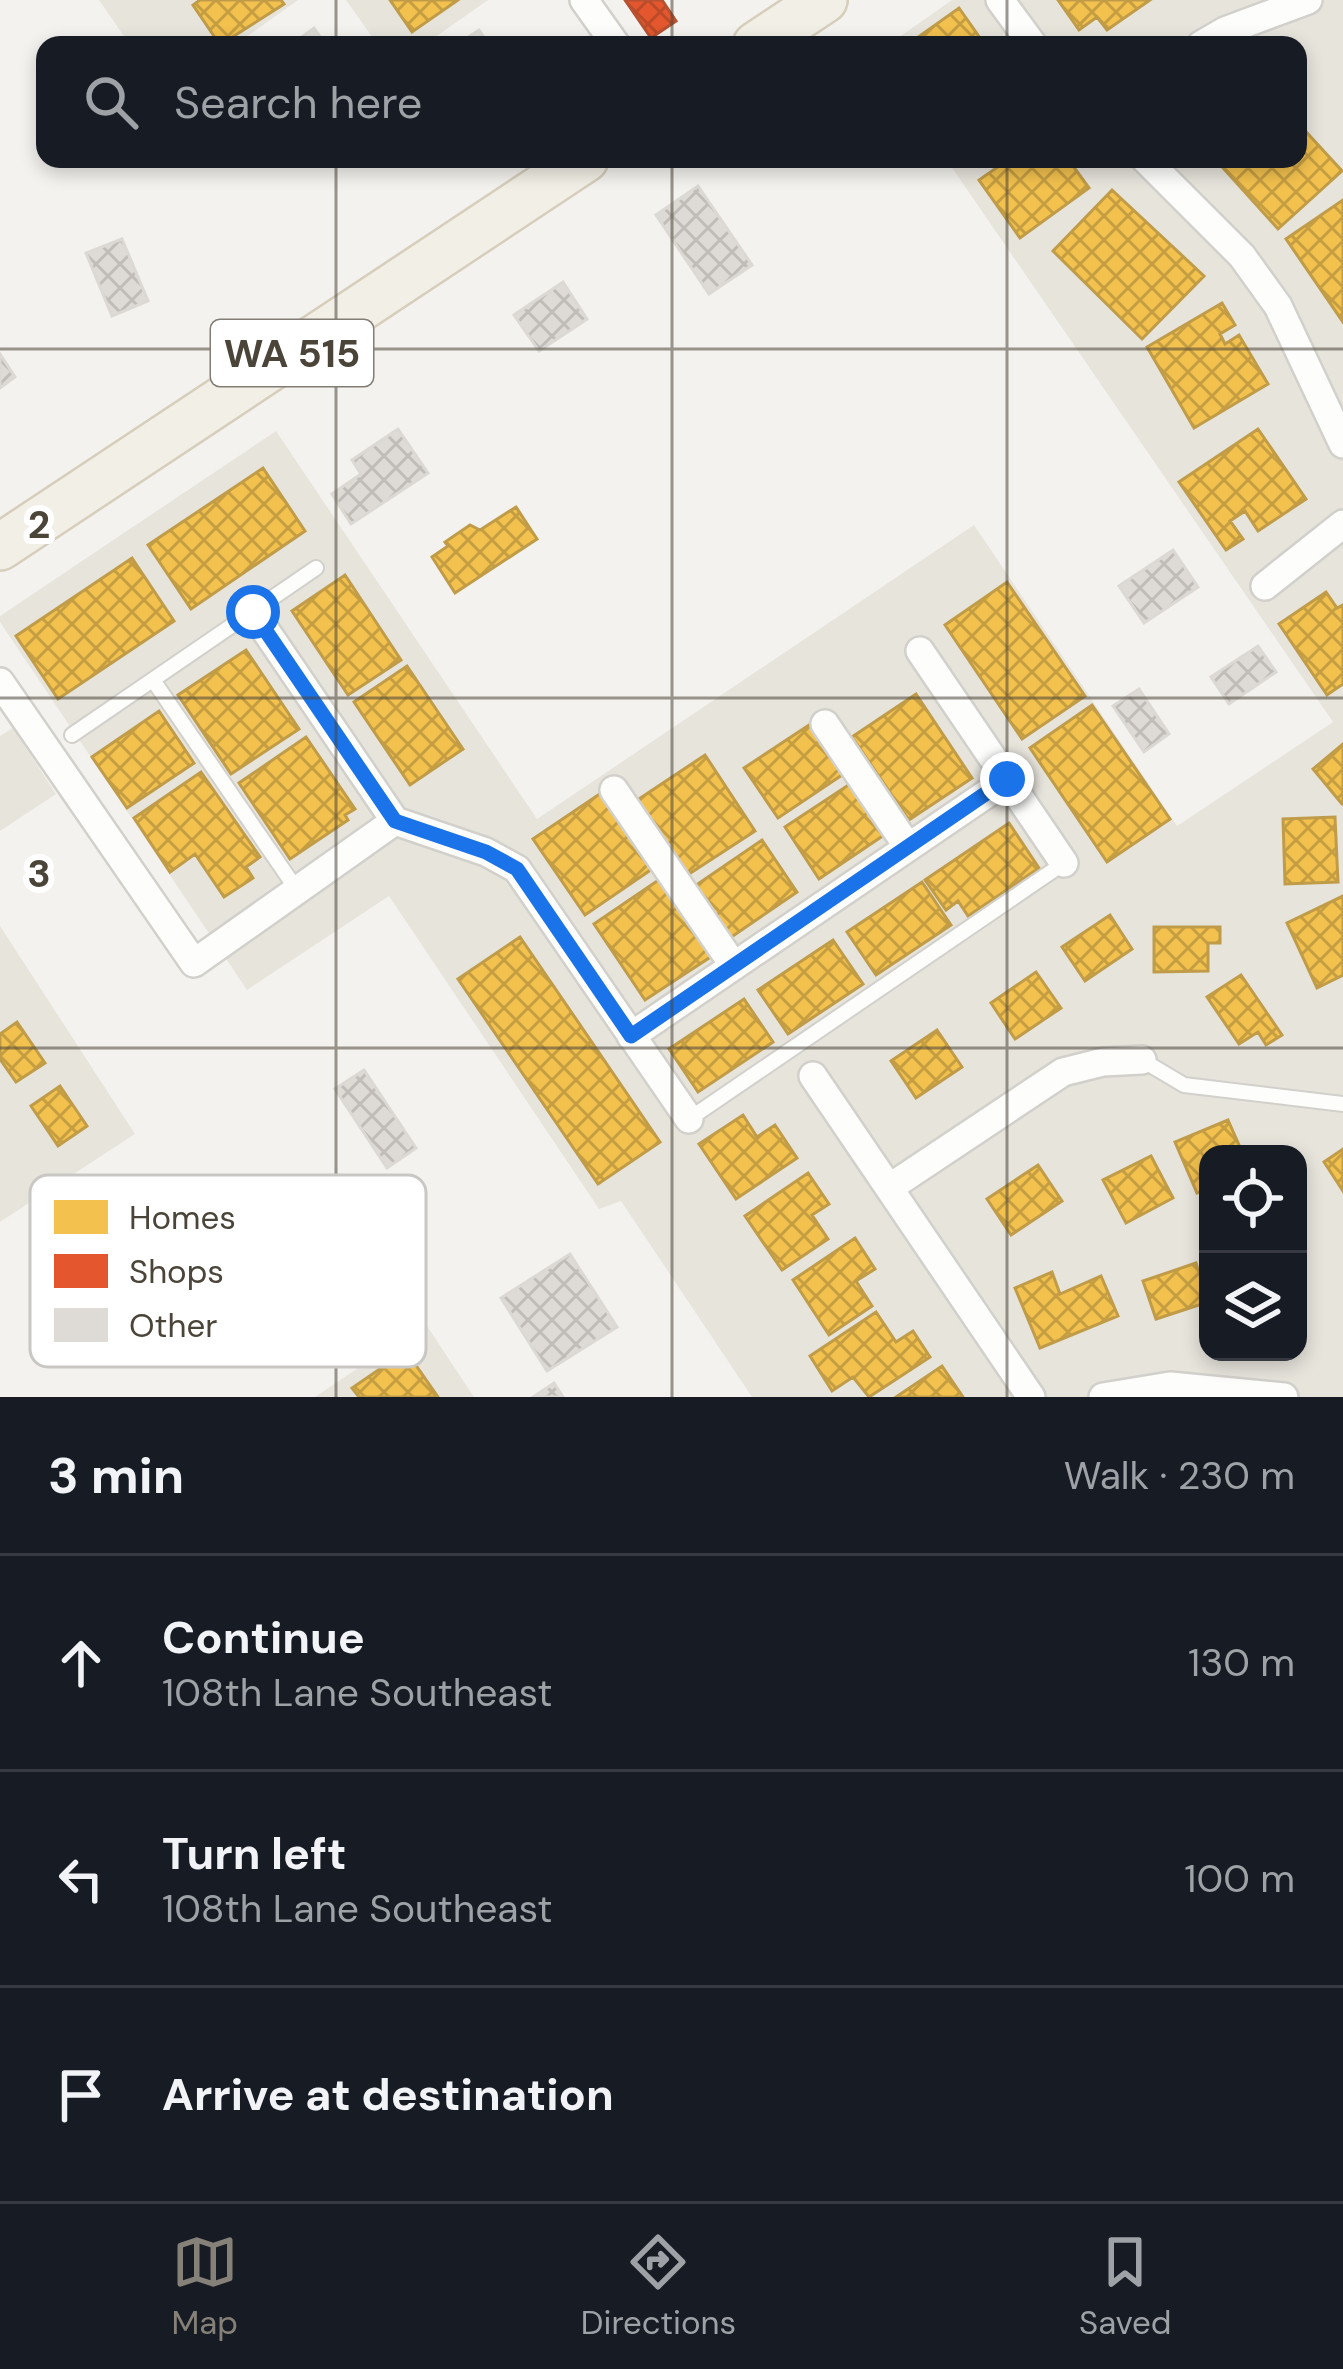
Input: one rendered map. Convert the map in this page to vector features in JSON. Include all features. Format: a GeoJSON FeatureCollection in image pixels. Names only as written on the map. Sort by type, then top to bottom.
{"type":"FeatureCollection","features":[{"type":"Feature","properties":{"kind":"main road"},"geometry":{"type":"LineString","coordinates":[[770,36],[824,0]]}},
{"type":"Feature","properties":{"kind":"main road","name":"WA 515"},"geometry":{"type":"LineString","coordinates":[[0,547],[571,168]]}},
{"type":"Feature","properties":{"kind":"street"},"geometry":{"type":"LineString","coordinates":[[584,0],[610,36]]}},
{"type":"Feature","properties":{"kind":"street"},"geometry":{"type":"LineString","coordinates":[[1000,0],[1027,36]]}},
{"type":"Feature","properties":{"kind":"street"},"geometry":{"type":"LineString","coordinates":[[1216,36],[1309,0]]}},
{"type":"Feature","properties":{"kind":"street"},"geometry":{"type":"LineString","coordinates":[[1154,168],[1242,256],[1278,306],[1343,444]]}},
{"type":"Feature","properties":{"kind":"street"},"geometry":{"type":"LineString","coordinates":[[1265,586],[1343,524]]}},
{"type":"Feature","properties":{"kind":"street"},"geometry":{"type":"LineString","coordinates":[[253,612],[395,821],[486,852],[517,869],[689,1119]]}},
{"type":"Feature","properties":{"kind":"street"},"geometry":{"type":"LineString","coordinates":[[920,651],[1064,863]]}},
{"type":"Feature","properties":{"kind":"street"},"geometry":{"type":"LineString","coordinates":[[0,682],[194,963],[395,821]]}},
{"type":"Feature","properties":{"kind":"street"},"geometry":{"type":"LineString","coordinates":[[825,724],[908,847]]}},
{"type":"Feature","properties":{"kind":"street"},"geometry":{"type":"LineString","coordinates":[[631,1036],[1007,779]]}},
{"type":"Feature","properties":{"kind":"street"},"geometry":{"type":"LineString","coordinates":[[614,790],[734,966]]}},
{"type":"Feature","properties":{"kind":"street"},"geometry":{"type":"LineString","coordinates":[[889,1188],[1063,1072],[1103,1062],[1142,1060]]}},
{"type":"Feature","properties":{"kind":"street"},"geometry":{"type":"LineString","coordinates":[[813,1076],[1030,1397]]}},
{"type":"Feature","properties":{"kind":"street"},"geometry":{"type":"LineString","coordinates":[[1103,1397],[1170,1386],[1275,1396]]}},
{"type":"Feature","properties":{"kind":"lane"},"geometry":{"type":"LineString","coordinates":[[72,735],[316,568]]}},
{"type":"Feature","properties":{"kind":"lane"},"geometry":{"type":"LineString","coordinates":[[153,680],[296,890]]}},
{"type":"Feature","properties":{"kind":"lane"},"geometry":{"type":"LineString","coordinates":[[689,1119],[1064,863]]}},
{"type":"Feature","properties":{"kind":"lane"},"geometry":{"type":"LineString","coordinates":[[1142,1060],[1184,1085],[1343,1104]]}},
{"type":"Feature","properties":{"kind":"shaded area"},"geometry":{"type":"Polygon","coordinates":[[[99,0],[298,0],[248,36],[124,36],[99,0]]]}},
{"type":"Feature","properties":{"kind":"shaded area"},"geometry":{"type":"Polygon","coordinates":[[[346,0],[488,0],[437,36],[372,36],[346,0]]]}},
{"type":"Feature","properties":{"kind":"shaded area"},"geometry":{"type":"Polygon","coordinates":[[[952,0],[1343,0],[1343,1397],[752,1397],[621,1201],[599,1209],[389,896],[247,990],[0,616],[276,431],[537,819],[974,525],[1177,826],[1333,722],[952,168],[1307,168],[1307,36],[901,36],[952,0]]]}},
{"type":"Feature","properties":{"kind":"shaded area"},"geometry":{"type":"Polygon","coordinates":[[[13,728],[56,794],[0,831],[0,736],[13,728]]]}},
{"type":"Feature","properties":{"kind":"shaded area"},"geometry":{"type":"Polygon","coordinates":[[[0,926],[135,1134],[72,1175],[30,1175],[30,1202],[0,1222],[0,926]]]}},
{"type":"Feature","properties":{"kind":"shaded area"},"geometry":{"type":"Polygon","coordinates":[[[426,1325],[474,1397],[315,1397],[360,1367],[426,1367],[426,1325]]]}},
{"type":"Feature","properties":{"kind":"building: Homes"},"geometry":{"type":"Polygon","coordinates":[[[200,0],[281,0],[284,4],[234,36],[214,36],[193,5],[200,0]]]}},
{"type":"Feature","properties":{"kind":"building: Homes"},"geometry":{"type":"Polygon","coordinates":[[[390,0],[458,0],[412,32],[390,0]]]}},
{"type":"Feature","properties":{"kind":"building: Homes"},"geometry":{"type":"Polygon","coordinates":[[[1058,0],[1150,0],[1107,30],[1097,17],[1079,30],[1058,0]]]}},
{"type":"Feature","properties":{"kind":"building: Homes"},"geometry":{"type":"Polygon","coordinates":[[[959,8],[979,36],[920,36],[959,8]]]}},
{"type":"Feature","properties":{"kind":"building: Homes"},"geometry":{"type":"Polygon","coordinates":[[[1307,133],[1342,171],[1278,229],[1223,168],[1307,168],[1307,133]]]}},
{"type":"Feature","properties":{"kind":"building: Homes"},"geometry":{"type":"Polygon","coordinates":[[[996,168],[1075,168],[1089,188],[1020,238],[979,180],[996,168]]]}},
{"type":"Feature","properties":{"kind":"building: Homes"},"geometry":{"type":"Polygon","coordinates":[[[1112,190],[1204,276],[1142,339],[1053,251],[1112,190]]]}},
{"type":"Feature","properties":{"kind":"building: Homes"},"geometry":{"type":"Polygon","coordinates":[[[1343,200],[1343,322],[1286,239],[1343,200]]]}},
{"type":"Feature","properties":{"kind":"building: Homes"},"geometry":{"type":"Polygon","coordinates":[[[1222,303],[1235,325],[1220,334],[1225,344],[1239,335],[1268,384],[1194,428],[1147,347],[1222,303]]]}},
{"type":"Feature","properties":{"kind":"building: Homes"},"geometry":{"type":"Polygon","coordinates":[[[1258,429],[1306,499],[1258,531],[1245,511],[1230,521],[1243,539],[1226,550],[1179,482],[1258,429]]]}},
{"type":"Feature","properties":{"kind":"building: Homes"},"geometry":{"type":"Polygon","coordinates":[[[263,468],[305,531],[191,609],[148,545],[263,468]]]}},
{"type":"Feature","properties":{"kind":"building: Homes"},"geometry":{"type":"Polygon","coordinates":[[[516,507],[537,539],[455,593],[432,557],[470,525],[480,530],[516,507]]]}},
{"type":"Feature","properties":{"kind":"building: Homes"},"geometry":{"type":"Polygon","coordinates":[[[132,558],[174,621],[58,699],[16,636],[132,558]]]}},
{"type":"Feature","properties":{"kind":"building: Homes"},"geometry":{"type":"Polygon","coordinates":[[[345,575],[401,660],[348,695],[292,611],[345,575]]]}},
{"type":"Feature","properties":{"kind":"building: Homes"},"geometry":{"type":"Polygon","coordinates":[[[1007,582],[1085,696],[1022,739],[945,625],[1007,582]]]}},
{"type":"Feature","properties":{"kind":"building: Homes"},"geometry":{"type":"Polygon","coordinates":[[[1326,592],[1337,608],[1343,605],[1343,684],[1327,695],[1279,624],[1326,592]]]}},
{"type":"Feature","properties":{"kind":"building: Homes"},"geometry":{"type":"Polygon","coordinates":[[[246,650],[299,729],[231,774],[178,695],[246,650]]]}},
{"type":"Feature","properties":{"kind":"building: Homes"},"geometry":{"type":"Polygon","coordinates":[[[407,666],[463,749],[410,785],[354,702],[407,666]]]}},
{"type":"Feature","properties":{"kind":"building: Homes"},"geometry":{"type":"Polygon","coordinates":[[[916,694],[972,778],[909,820],[852,737],[916,694]]]}},
{"type":"Feature","properties":{"kind":"building: Homes"},"geometry":{"type":"Polygon","coordinates":[[[1092,705],[1170,819],[1107,862],[1030,748],[1092,705]]]}},
{"type":"Feature","properties":{"kind":"building: Homes"},"geometry":{"type":"Polygon","coordinates":[[[159,711],[194,763],[127,808],[92,757],[159,711]]]}},
{"type":"Feature","properties":{"kind":"building: Homes"},"geometry":{"type":"Polygon","coordinates":[[[812,723],[845,773],[778,818],[744,768],[812,723]]]}},
{"type":"Feature","properties":{"kind":"building: Homes"},"geometry":{"type":"Polygon","coordinates":[[[306,737],[355,809],[345,815],[348,820],[290,859],[239,783],[306,737]]]}},
{"type":"Feature","properties":{"kind":"building: Homes"},"geometry":{"type":"Polygon","coordinates":[[[1343,744],[1343,804],[1342,804],[1313,769],[1343,744]]]}},
{"type":"Feature","properties":{"kind":"building: Homes"},"geometry":{"type":"Polygon","coordinates":[[[705,755],[755,831],[686,876],[636,801],[705,755]]]}},
{"type":"Feature","properties":{"kind":"building: Homes"},"geometry":{"type":"Polygon","coordinates":[[[201,772],[260,857],[246,867],[253,878],[224,897],[195,854],[170,872],[134,818],[201,772]]]}},
{"type":"Feature","properties":{"kind":"building: Homes"},"geometry":{"type":"Polygon","coordinates":[[[853,782],[887,833],[819,879],[785,827],[853,782]]]}},
{"type":"Feature","properties":{"kind":"building: Homes"},"geometry":{"type":"Polygon","coordinates":[[[601,793],[652,869],[585,915],[533,839],[601,793]]]}},
{"type":"Feature","properties":{"kind":"building: Homes"},"geometry":{"type":"Polygon","coordinates":[[[1335,817],[1338,882],[1285,884],[1283,819],[1335,817]]]}},
{"type":"Feature","properties":{"kind":"building: Homes"},"geometry":{"type":"Polygon","coordinates":[[[1009,823],[1039,868],[968,916],[958,901],[946,910],[925,880],[1009,823]]]}},
{"type":"Feature","properties":{"kind":"building: Homes"},"geometry":{"type":"Polygon","coordinates":[[[762,840],[797,892],[730,938],[695,886],[762,840]]]}},
{"type":"Feature","properties":{"kind":"building: Homes"},"geometry":{"type":"Polygon","coordinates":[[[660,879],[712,956],[645,1000],[594,924],[660,879]]]}},
{"type":"Feature","properties":{"kind":"building: Homes"},"geometry":{"type":"Polygon","coordinates":[[[922,882],[951,925],[876,975],[847,932],[922,882]]]}},
{"type":"Feature","properties":{"kind":"building: Homes"},"geometry":{"type":"Polygon","coordinates":[[[1343,896],[1343,975],[1317,988],[1287,923],[1343,896]]]}},
{"type":"Feature","properties":{"kind":"building: Homes"},"geometry":{"type":"Polygon","coordinates":[[[1110,915],[1132,949],[1085,981],[1062,947],[1110,915]]]}},
{"type":"Feature","properties":{"kind":"building: Homes"},"geometry":{"type":"Polygon","coordinates":[[[1154,927],[1220,927],[1220,943],[1208,943],[1208,971],[1154,972],[1154,927]]]}},
{"type":"Feature","properties":{"kind":"building: Homes"},"geometry":{"type":"Polygon","coordinates":[[[520,937],[660,1142],[598,1184],[458,979],[520,937]]]}},
{"type":"Feature","properties":{"kind":"building: Homes"},"geometry":{"type":"Polygon","coordinates":[[[833,940],[863,984],[788,1034],[758,990],[833,940]]]}},
{"type":"Feature","properties":{"kind":"building: Homes"},"geometry":{"type":"Polygon","coordinates":[[[1036,972],[1061,1008],[1015,1039],[991,1003],[1036,972]]]}},
{"type":"Feature","properties":{"kind":"building: Homes"},"geometry":{"type":"Polygon","coordinates":[[[1241,975],[1282,1035],[1266,1045],[1258,1032],[1239,1044],[1207,997],[1241,975]]]}},
{"type":"Feature","properties":{"kind":"building: Homes"},"geometry":{"type":"Polygon","coordinates":[[[744,999],[773,1042],[698,1092],[669,1049],[744,999]]]}},
{"type":"Feature","properties":{"kind":"building: Homes"},"geometry":{"type":"Polygon","coordinates":[[[17,1022],[45,1063],[16,1082],[0,1059],[0,1034],[17,1022]]]}},
{"type":"Feature","properties":{"kind":"building: Homes"},"geometry":{"type":"Polygon","coordinates":[[[937,1030],[962,1067],[916,1098],[891,1061],[937,1030]]]}},
{"type":"Feature","properties":{"kind":"building: Homes"},"geometry":{"type":"Polygon","coordinates":[[[60,1086],[87,1126],[58,1146],[31,1106],[60,1086]]]}},
{"type":"Feature","properties":{"kind":"building: Homes"},"geometry":{"type":"Polygon","coordinates":[[[743,1115],[757,1137],[775,1125],[797,1158],[736,1199],[699,1144],[743,1115]]]}},
{"type":"Feature","properties":{"kind":"building: Homes"},"geometry":{"type":"Polygon","coordinates":[[[1228,1120],[1239,1145],[1199,1145],[1197,1193],[1175,1142],[1228,1120]]]}},
{"type":"Feature","properties":{"kind":"building: Homes"},"geometry":{"type":"Polygon","coordinates":[[[1343,1149],[1343,1191],[1324,1162],[1343,1149]]]}},
{"type":"Feature","properties":{"kind":"building: Homes"},"geometry":{"type":"Polygon","coordinates":[[[1151,1156],[1173,1198],[1126,1223],[1103,1180],[1151,1156]]]}},
{"type":"Feature","properties":{"kind":"building: Homes"},"geometry":{"type":"Polygon","coordinates":[[[1038,1165],[1062,1201],[1011,1235],[987,1199],[1038,1165]]]}},
{"type":"Feature","properties":{"kind":"building: Homes"},"geometry":{"type":"Polygon","coordinates":[[[808,1173],[829,1204],[812,1215],[828,1239],[782,1270],[745,1216],[808,1173]]]}},
{"type":"Feature","properties":{"kind":"building: Homes"},"geometry":{"type":"Polygon","coordinates":[[[855,1238],[875,1269],[856,1281],[872,1306],[829,1335],[793,1280],[855,1238]]]}},
{"type":"Feature","properties":{"kind":"building: Homes"},"geometry":{"type":"Polygon","coordinates":[[[1196,1263],[1199,1305],[1156,1319],[1143,1281],[1196,1263]]]}},
{"type":"Feature","properties":{"kind":"building: Homes"},"geometry":{"type":"Polygon","coordinates":[[[1052,1272],[1060,1294],[1101,1276],[1118,1316],[1040,1348],[1015,1288],[1052,1272]]]}},
{"type":"Feature","properties":{"kind":"building: Homes"},"geometry":{"type":"Polygon","coordinates":[[[876,1312],[896,1342],[913,1331],[930,1357],[869,1397],[853,1377],[832,1391],[810,1356],[876,1312]]]}},
{"type":"Feature","properties":{"kind":"building: Homes"},"geometry":{"type":"Polygon","coordinates":[[[942,1366],[963,1397],[896,1397],[942,1366]]]}},
{"type":"Feature","properties":{"kind":"building: Homes"},"geometry":{"type":"Polygon","coordinates":[[[383,1367],[417,1367],[438,1397],[359,1397],[352,1388],[383,1367]]]}},
{"type":"Feature","properties":{"kind":"building: Shops"},"geometry":{"type":"Polygon","coordinates":[[[625,0],[662,0],[676,21],[650,36],[625,0]]]}},
{"type":"Feature","properties":{"kind":"building: Other"},"geometry":{"type":"Polygon","coordinates":[[[698,186],[752,265],[709,294],[656,215],[698,186]]]}},
{"type":"Feature","properties":{"kind":"building: Other"},"geometry":{"type":"Polygon","coordinates":[[[122,239],[148,301],[112,316],[86,253],[122,239]]]}},
{"type":"Feature","properties":{"kind":"building: Other"},"geometry":{"type":"Polygon","coordinates":[[[563,282],[587,319],[539,351],[514,315],[563,282]]]}},
{"type":"Feature","properties":{"kind":"building: Other"},"geometry":{"type":"Polygon","coordinates":[[[0,354],[15,377],[0,388],[0,354]]]}},
{"type":"Feature","properties":{"kind":"building: Other"},"geometry":{"type":"Polygon","coordinates":[[[398,429],[428,473],[351,524],[332,494],[361,474],[352,460],[398,429]]]}},
{"type":"Feature","properties":{"kind":"building: Other"},"geometry":{"type":"Polygon","coordinates":[[[1173,550],[1198,587],[1144,623],[1119,586],[1173,550]]]}},
{"type":"Feature","properties":{"kind":"building: Other"},"geometry":{"type":"Polygon","coordinates":[[[1258,646],[1276,672],[1229,704],[1211,677],[1258,646]]]}},
{"type":"Feature","properties":{"kind":"building: Other"},"geometry":{"type":"Polygon","coordinates":[[[1139,689],[1169,734],[1144,752],[1113,706],[1139,689]]]}},
{"type":"Feature","properties":{"kind":"building: Other"},"geometry":{"type":"Polygon","coordinates":[[[364,1070],[416,1148],[387,1168],[335,1089],[364,1070]]]}},
{"type":"Feature","properties":{"kind":"building: Other"},"geometry":{"type":"Polygon","coordinates":[[[570,1254],[617,1327],[547,1371],[501,1298],[570,1254]]]}},
{"type":"Feature","properties":{"kind":"building: Other"},"geometry":{"type":"Polygon","coordinates":[[[554,1383],[563,1397],[533,1397],[554,1383]]]}},
{"type":"Feature","properties":{"kind":"route"},"geometry":{"type":"LineString","coordinates":[[253,612],[395,821],[486,852],[517,869],[631,1036],[1007,779]]}}]}
